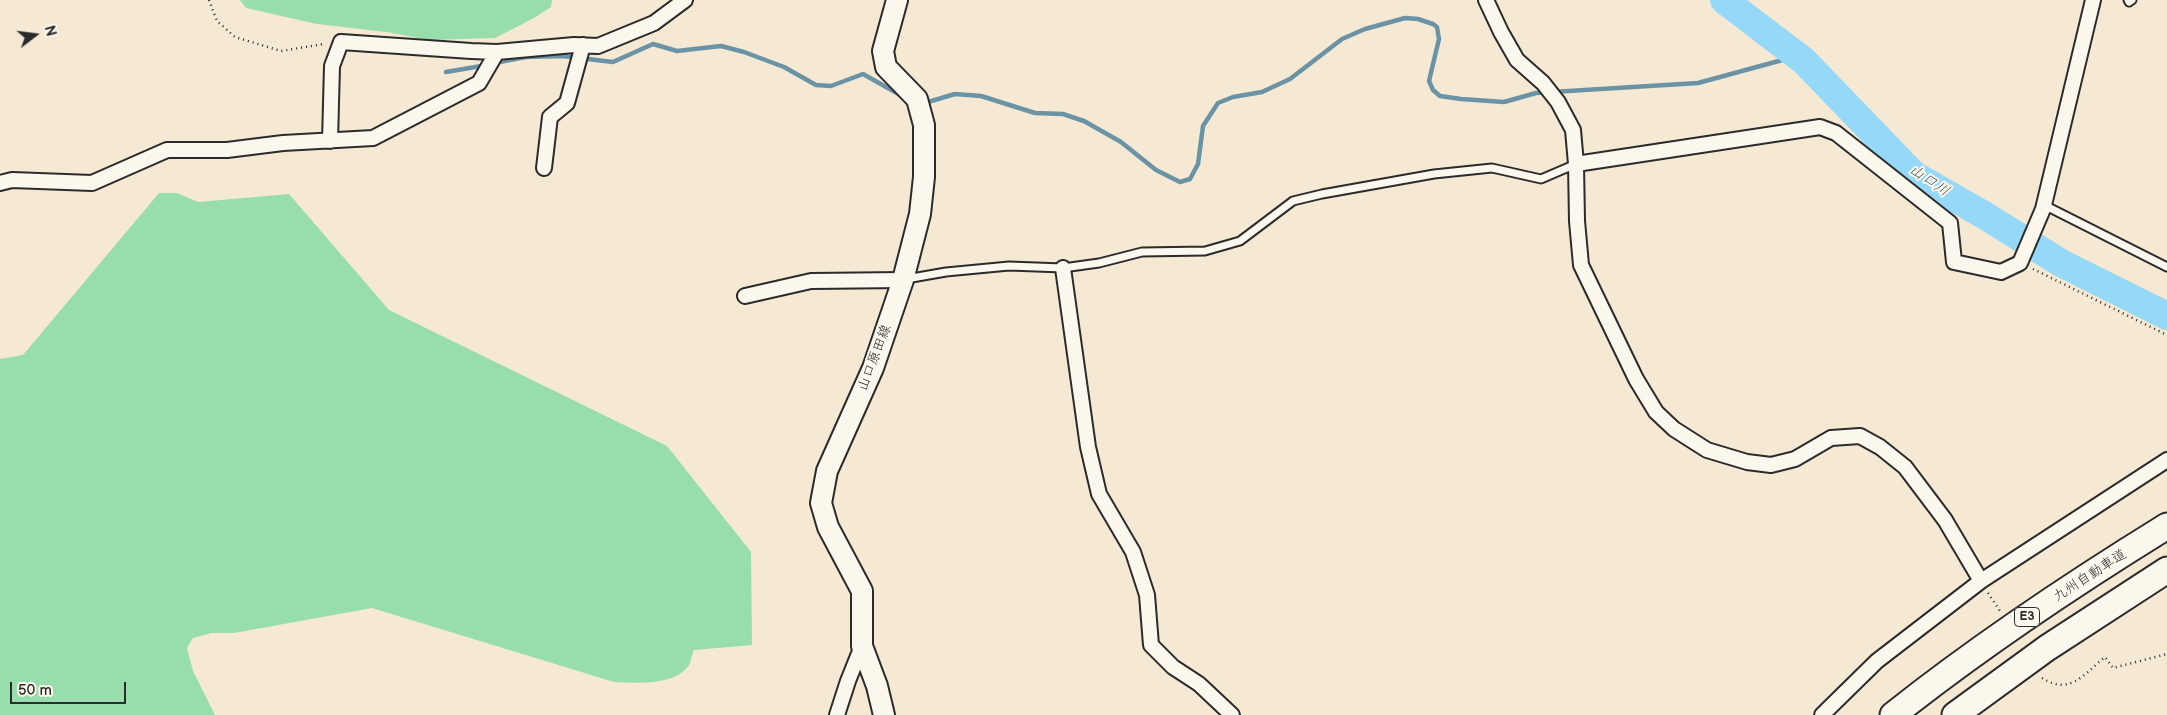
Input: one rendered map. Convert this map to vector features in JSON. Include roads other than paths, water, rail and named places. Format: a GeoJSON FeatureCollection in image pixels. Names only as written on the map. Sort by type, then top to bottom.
{"type":"FeatureCollection","features":[{"type":"Feature","properties":{"kind":"highway","name":"九州自動車道"},"geometry":{"type":"LineString","coordinates":[[1893,715],[1937,680],[2026,618],[2167,526]]}},
{"type":"Feature","properties":{"kind":"highway"},"geometry":{"type":"LineString","coordinates":[[1955,715],[2047,648],[2167,570]]}},
{"type":"Feature","properties":{"kind":"main road","name":"山口原田線"},"geometry":{"type":"LineString","coordinates":[[884,715],[877,686],[862,646],[862,591],[828,527],[821,503],[826,471],[873,368],[903,280],[920,214],[924,177],[924,124],[917,99],[886,67],[883,51],[896,0]]}},
{"type":"Feature","properties":{"kind":"street"},"geometry":{"type":"LineString","coordinates":[[330,141],[332,66],[341,42],[497,52],[583,45],[598,46],[654,23],[685,0]]}},
{"type":"Feature","properties":{"kind":"street"},"geometry":{"type":"LineString","coordinates":[[1486,0],[1501,32],[1518,60],[1543,83],[1558,102],[1573,130],[1581,265],[1636,379],[1656,412],[1674,429],[1707,450],[1748,462],[1771,465],[1795,459],[1831,438],[1860,436],[1880,446],[1905,468],[1945,520],[1981,581]]}},
{"type":"Feature","properties":{"kind":"street"},"geometry":{"type":"LineString","coordinates":[[1576,164],[1820,127],[1836,133],[1950,222],[1954,262],[2001,272],[2022,258],[2044,207],[2093,0]]}},
{"type":"Feature","properties":{"kind":"street"},"geometry":{"type":"LineString","coordinates":[[544,168],[550,117],[567,104],[583,45]]}},
{"type":"Feature","properties":{"kind":"street"},"geometry":{"type":"LineString","coordinates":[[0,183],[12,180],[92,183],[167,150],[226,150],[284,142],[373,138],[479,83],[497,52]]}},
{"type":"Feature","properties":{"kind":"street"},"geometry":{"type":"LineString","coordinates":[[1063,268],[1088,447],[1099,494],[1133,552],[1147,595],[1151,645],[1173,666],[1199,684],[1232,715]]}},
{"type":"Feature","properties":{"kind":"street"},"geometry":{"type":"LineString","coordinates":[[745,296],[811,281],[903,280]]}},
{"type":"Feature","properties":{"kind":"street"},"geometry":{"type":"LineString","coordinates":[[1822,715],[1877,661],[1981,581],[2167,460]]}},
{"type":"Feature","properties":{"kind":"street"},"geometry":{"type":"LineString","coordinates":[[836,715],[862,646]]}},
{"type":"Feature","properties":{"kind":"lane"},"geometry":{"type":"LineString","coordinates":[[2128,0],[2128,2],[2132,0]]}},
{"type":"Feature","properties":{"kind":"lane"},"geometry":{"type":"LineString","coordinates":[[903,280],[946,272],[1009,266],[1063,268],[1142,252],[1205,251],[1240,242],[1294,201],[1322,194],[1434,174],[1492,168],[1541,179],[1576,164]]}},
{"type":"Feature","properties":{"kind":"lane"},"geometry":{"type":"LineString","coordinates":[[2044,207],[2167,267]]}},
{"type":"Feature","properties":{"kind":"waterway","name":"山口川"},"geometry":{"type":"LineString","coordinates":[[1724,0],[1804,61],[1914,175],[1984,215],[2061,263],[2167,316]]}},
{"type":"Feature","properties":{"kind":"waterway"},"geometry":{"type":"LineString","coordinates":[[923,102],[955,94],[981,96],[1035,113],[1063,114],[1084,121],[1121,142],[1156,170],[1180,182],[1190,179],[1198,164],[1203,126],[1218,103],[1233,97],[1262,92],[1290,79],[1342,39],[1365,29],[1405,18],[1418,19],[1437,27],[1439,39],[1429,81],[1433,90],[1440,96],[1461,99],[1504,102],[1536,93],[1698,83],[1797,56]]}},
{"type":"Feature","properties":{"kind":"waterway"},"geometry":{"type":"LineString","coordinates":[[494,63],[526,57],[562,56],[613,62],[653,44],[677,51],[721,46],[744,52],[784,67],[816,85],[831,86],[863,74],[902,96]]}},
{"type":"Feature","properties":{"kind":"waterway"},"geometry":{"type":"LineString","coordinates":[[446,72],[487,65]]}}]}
